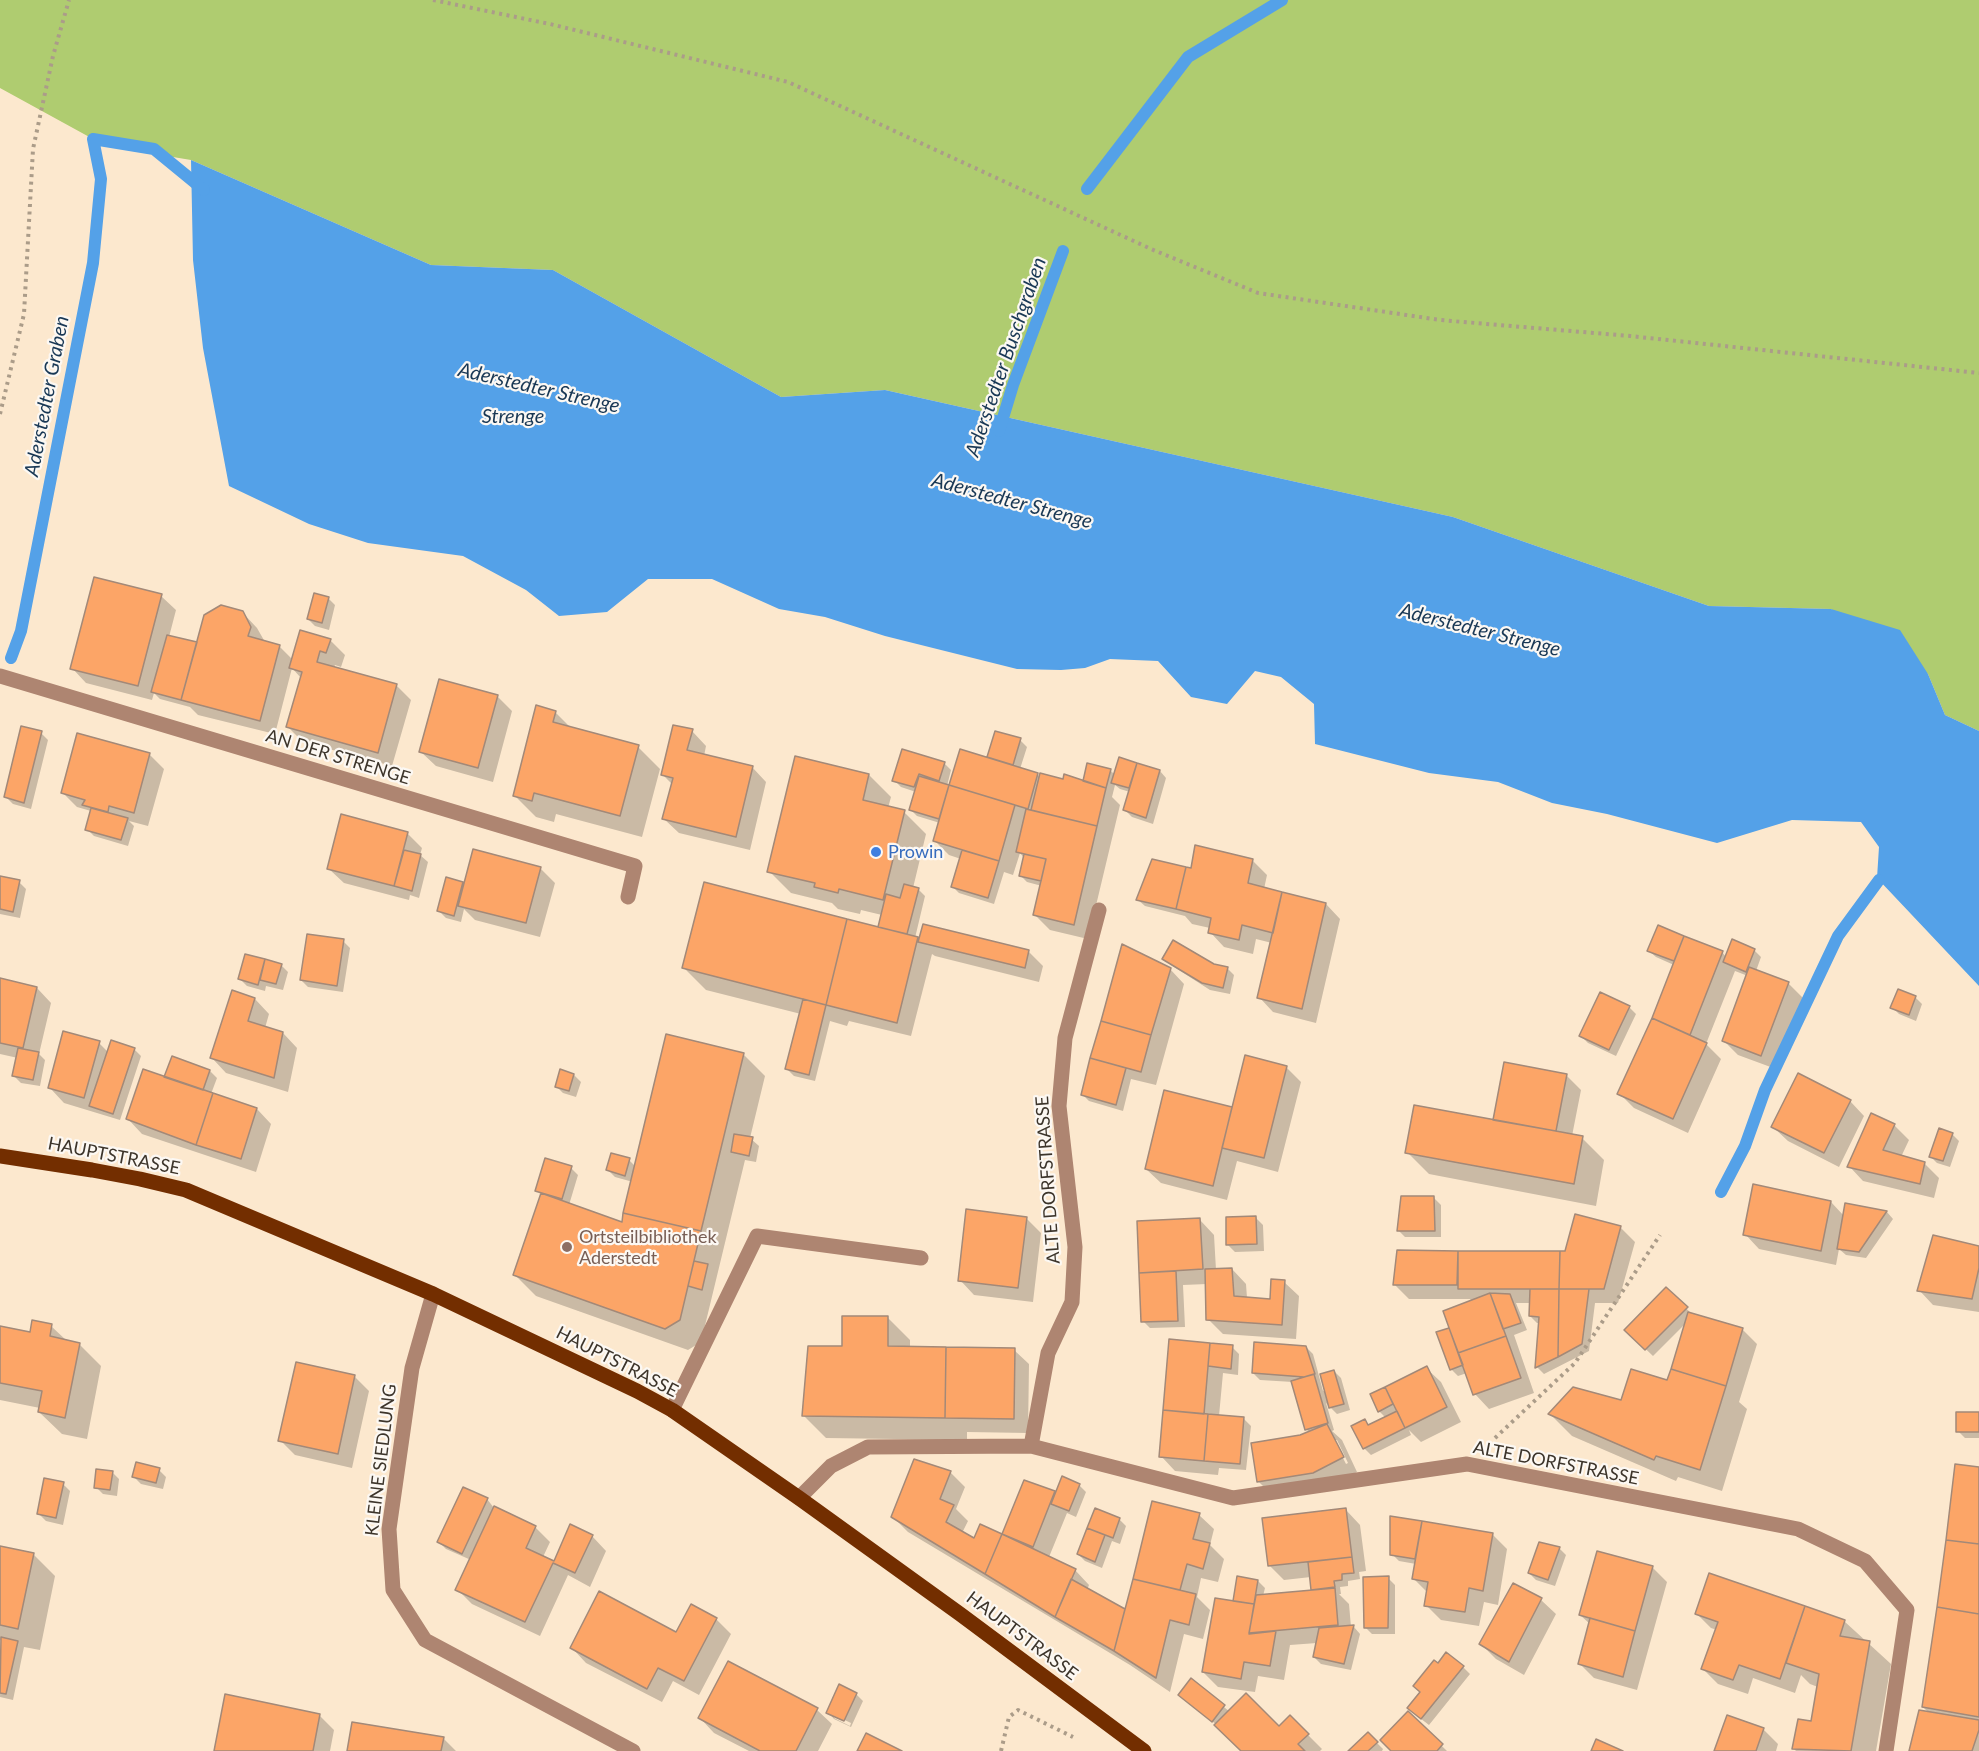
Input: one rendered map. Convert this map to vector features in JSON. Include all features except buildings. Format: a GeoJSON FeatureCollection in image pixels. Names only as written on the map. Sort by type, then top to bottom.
{"type":"FeatureCollection","features":[{"type":"Feature","properties":{"kind":"main road","name":"HAUPTSTRASSE"},"geometry":{"type":"LineString","coordinates":[[0,1156],[101,1172],[186,1190],[432,1294],[637,1391],[672,1410],[799,1498],[1144,1751]]}},
{"type":"Feature","properties":{"kind":"street","name":"AN DER STRENGE"},"geometry":{"type":"LineString","coordinates":[[0,676],[635,866],[628,897]]}},
{"type":"Feature","properties":{"kind":"street","name":"ALTE DORFSTRASSE"},"geometry":{"type":"LineString","coordinates":[[1031,1446],[1048,1353],[1072,1302],[1075,1247],[1059,1106],[1065,1038],[1099,910]]}},
{"type":"Feature","properties":{"kind":"street"},"geometry":{"type":"LineString","coordinates":[[672,1410],[757,1236],[921,1258]]}},
{"type":"Feature","properties":{"kind":"street","name":"KLEINE SIEDLUNG"},"geometry":{"type":"LineString","coordinates":[[432,1294],[412,1368],[389,1529],[393,1590],[425,1640],[633,1751]]}},
{"type":"Feature","properties":{"kind":"street","name":"ALTE DORFSTRASSE"},"geometry":{"type":"LineString","coordinates":[[799,1498],[831,1466],[868,1448],[1031,1446],[1233,1498],[1467,1464],[1798,1530],[1865,1561],[1907,1610],[1886,1751]]}},
{"type":"Feature","properties":{"kind":"path"},"geometry":{"type":"LineString","coordinates":[[0,414],[24,314],[33,148],[53,56],[69,0]]}},
{"type":"Feature","properties":{"kind":"path"},"geometry":{"type":"LineString","coordinates":[[432,0],[550,24],[788,82],[1151,249],[1258,293],[1440,320],[1630,336],[1979,374]]}},
{"type":"Feature","properties":{"kind":"path"},"geometry":{"type":"LineString","coordinates":[[1467,1464],[1575,1364],[1660,1236]]}},
{"type":"Feature","properties":{"kind":"path"},"geometry":{"type":"LineString","coordinates":[[1000,1751],[1009,1717],[1018,1710],[1076,1739]]}},
{"type":"Feature","properties":{"kind":"green space"},"geometry":{"type":"Polygon","coordinates":[[[0,0],[1979,0],[1979,731],[1945,715],[1928,674],[1831,609],[1709,606],[1453,517],[885,390],[781,397],[553,270],[431,265],[191,160],[113,147],[93,139],[0,88],[0,0]]]}},
{"type":"Feature","properties":{"kind":"water","name":"Strenge"},"geometry":{"type":"Polygon","coordinates":[[[191,160],[431,265],[553,270],[781,397],[885,390],[1453,517],[1709,606],[1831,609],[1900,630],[1928,674],[1945,715],[1979,731],[1979,986],[1877,878],[1879,847],[1861,822],[1792,820],[1717,843],[1607,814],[1552,803],[1498,782],[1429,773],[1315,744],[1314,704],[1281,677],[1255,671],[1227,704],[1191,697],[1158,661],[1110,659],[1085,668],[1017,669],[885,636],[825,617],[779,609],[712,579],[648,579],[607,612],[559,616],[526,590],[463,556],[368,543],[309,524],[229,486],[203,348],[193,260],[191,160]]]}},
{"type":"Feature","properties":{"kind":"waterway","name":"Aderstedter Buschgraben"},"geometry":{"type":"LineString","coordinates":[[1087,189],[1188,57],[1282,0]]}},
{"type":"Feature","properties":{"kind":"waterway","name":"Aderstedter Graben"},"geometry":{"type":"LineString","coordinates":[[11,658],[21,631],[93,263],[101,179],[93,139],[154,149],[204,190]]}},
{"type":"Feature","properties":{"kind":"waterway","name":"Aderstedter Buschgraben"},"geometry":{"type":"LineString","coordinates":[[999,431],[1013,385],[1063,251]]}},
{"type":"Feature","properties":{"kind":"waterway"},"geometry":{"type":"LineString","coordinates":[[1721,1192],[1745,1146],[1765,1090],[1838,936],[1879,880]]}},
{"type":"Feature","properties":{"kind":"place","name":"Prowin"},"geometry":{"type":"Point","coordinates":[876,852]}},
{"type":"Feature","properties":{"kind":"place","name":"Ortsteilbibliothek Aderstedt"},"geometry":{"type":"Point","coordinates":[567,1247]}},
{"type":"Feature","properties":{"kind":"water label","name":"Aderstedter Strenge"},"geometry":{"type":"Point","coordinates":[539,388]}},
{"type":"Feature","properties":{"kind":"water label","name":"Aderstedter Strenge"},"geometry":{"type":"Point","coordinates":[1012,501]}},
{"type":"Feature","properties":{"kind":"water label","name":"Aderstedter Strenge"},"geometry":{"type":"Point","coordinates":[1480,630]}}]}
